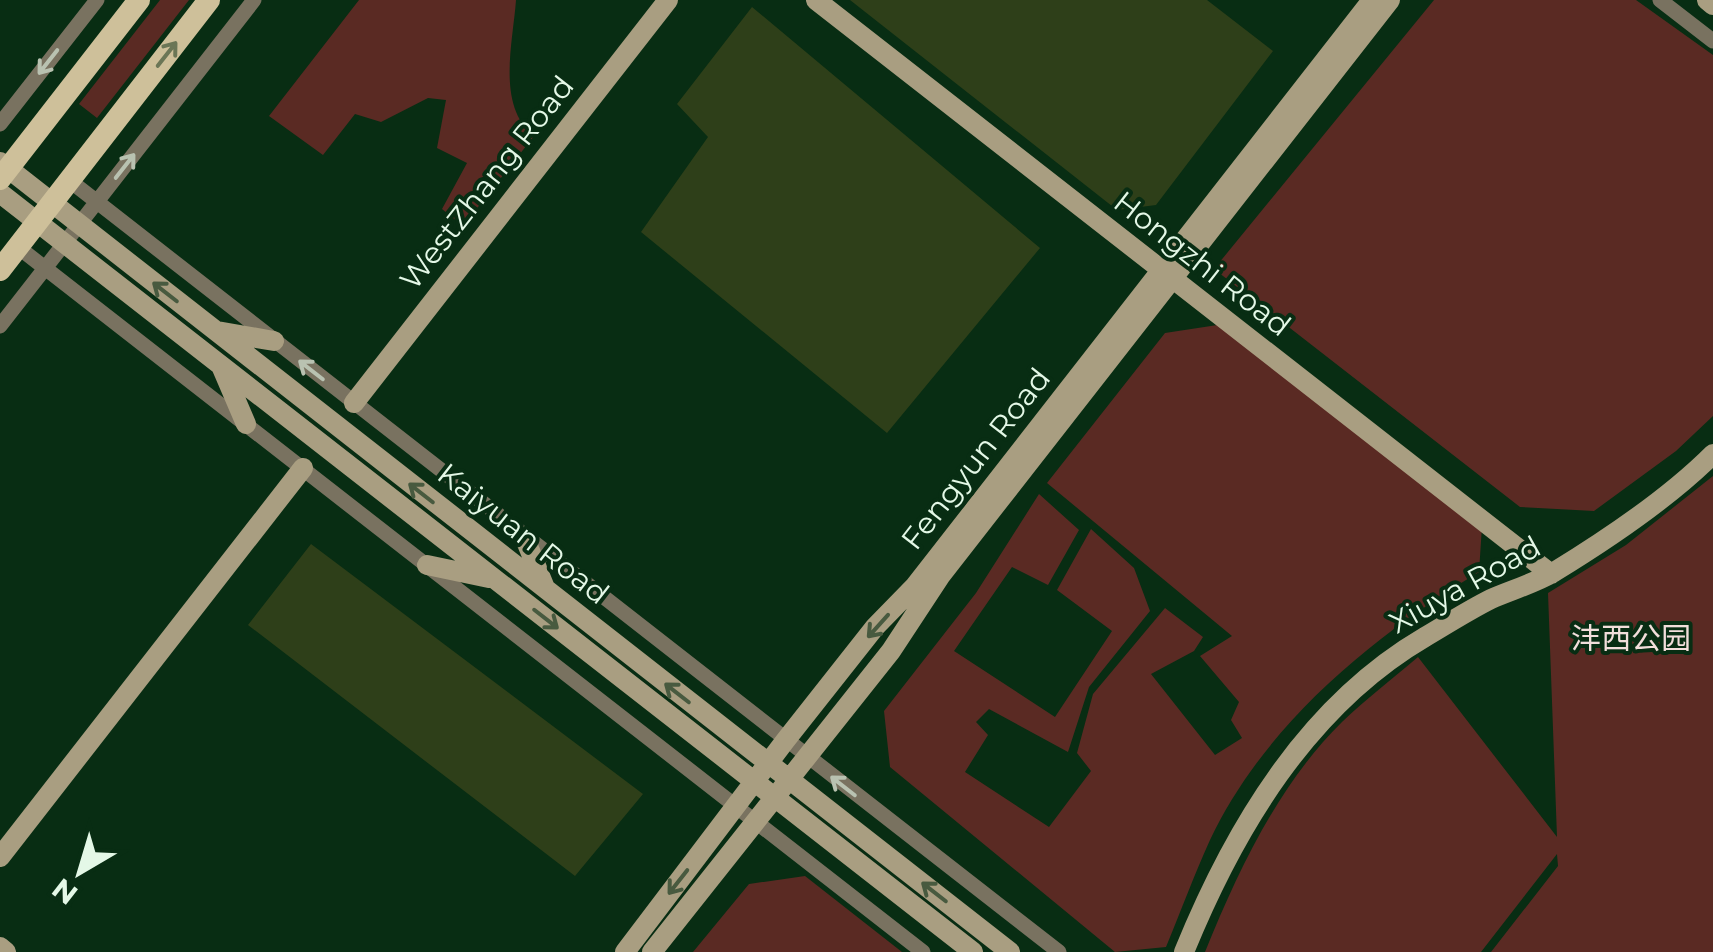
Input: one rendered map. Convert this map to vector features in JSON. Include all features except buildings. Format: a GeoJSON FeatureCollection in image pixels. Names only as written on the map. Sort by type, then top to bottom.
{"type":"FeatureCollection","features":[{"type":"Feature","properties":{"kind":"main road"},"geometry":{"type":"LineString","coordinates":[[3,170],[139,0]]}},
{"type":"Feature","properties":{"kind":"main road"},"geometry":{"type":"LineString","coordinates":[[0,270],[209,0]]}},
{"type":"Feature","properties":{"kind":"street"},"geometry":{"type":"LineString","coordinates":[[0,124],[97,0]]}},
{"type":"Feature","properties":{"kind":"street"},"geometry":{"type":"LineString","coordinates":[[0,326],[254,0]]}},
{"type":"Feature","properties":{"kind":"street","name":"WestZhang Road"},"geometry":{"type":"LineString","coordinates":[[354,403],[668,0]]}},
{"type":"Feature","properties":{"kind":"street","name":"Hongzhi Road"},"geometry":{"type":"LineString","coordinates":[[816,0],[1552,574]]}},
{"type":"Feature","properties":{"kind":"street","name":"Fengyun Road"},"geometry":{"type":"LineString","coordinates":[[652,952],[891,650],[941,575],[1372,0]]}},
{"type":"Feature","properties":{"kind":"street","name":"Fengyun Road"},"geometry":{"type":"LineString","coordinates":[[625,952],[876,627],[915,586],[1390,0]]}},
{"type":"Feature","properties":{"kind":"street"},"geometry":{"type":"LineString","coordinates":[[1660,0],[1713,41]]}},
{"type":"Feature","properties":{"kind":"street"},"geometry":{"type":"LineString","coordinates":[[1707,0],[1713,5]]}},
{"type":"Feature","properties":{"kind":"street","name":"Kaiyuan Road"},"geometry":{"type":"LineString","coordinates":[[3,170],[52,202],[1010,952]]}},
{"type":"Feature","properties":{"kind":"street","name":"Kaiyuan Road"},"geometry":{"type":"LineString","coordinates":[[69,180],[1059,952]]}},
{"type":"Feature","properties":{"kind":"street","name":"Kaiyuan Road"},"geometry":{"type":"LineString","coordinates":[[0,193],[973,952]]}},
{"type":"Feature","properties":{"kind":"street"},"geometry":{"type":"LineString","coordinates":[[18,247],[923,952]]}},
{"type":"Feature","properties":{"kind":"street"},"geometry":{"type":"LineString","coordinates":[[213,330],[274,341]]}},
{"type":"Feature","properties":{"kind":"street"},"geometry":{"type":"LineString","coordinates":[[221,366],[246,424]]}},
{"type":"Feature","properties":{"kind":"street","name":"Xiuya Road"},"geometry":{"type":"LineString","coordinates":[[1184,952],[1208,894],[1255,807],[1332,712],[1421,639],[1490,600],[1552,574],[1650,506],[1713,454]]}},
{"type":"Feature","properties":{"kind":"street"},"geometry":{"type":"LineString","coordinates":[[0,857],[303,468]]}},
{"type":"Feature","properties":{"kind":"street"},"geometry":{"type":"LineString","coordinates":[[524,536],[546,590]]}},
{"type":"Feature","properties":{"kind":"street"},"geometry":{"type":"LineString","coordinates":[[427,565],[495,579]]}},
{"type":"Feature","properties":{"kind":"green space"},"geometry":{"type":"Polygon","coordinates":[[[160,0],[189,0],[97,118],[79,104],[160,0]]]}},
{"type":"Feature","properties":{"kind":"green space"},"geometry":{"type":"Polygon","coordinates":[[[359,0],[516,0],[510,54],[511,91],[522,123],[534,136],[463,226],[442,209],[467,163],[437,148],[446,100],[428,98],[381,122],[355,114],[323,155],[269,116],[359,0]]]}},
{"type":"Feature","properties":{"kind":"green space"},"geometry":{"type":"Polygon","coordinates":[[[1434,0],[1636,0],[1713,55],[1713,416],[1676,451],[1594,511],[1520,507],[1214,269],[1434,0]]]}},
{"type":"Feature","properties":{"kind":"green space"},"geometry":{"type":"Polygon","coordinates":[[[1224,324],[1482,526],[1479,572],[1361,655],[1291,721],[1260,758],[1210,840],[1166,947],[1115,952],[890,767],[884,711],[976,593],[1039,494],[1079,530],[1048,585],[1012,567],[954,651],[1055,717],[1112,631],[1057,590],[1091,529],[1134,568],[1150,611],[1089,687],[1068,752],[989,709],[976,722],[988,735],[965,772],[1049,827],[1091,771],[1077,753],[1093,694],[1165,608],[1203,637],[1194,651],[1151,674],[1215,755],[1242,738],[1231,720],[1239,702],[1200,656],[1232,636],[1047,483],[1165,333],[1224,324]]]}},
{"type":"Feature","properties":{"kind":"green space","name":"沣西公园"},"geometry":{"type":"Polygon","coordinates":[[[1713,476],[1713,952],[1491,952],[1558,866],[1557,854],[1481,952],[1205,952],[1246,860],[1298,773],[1342,722],[1418,657],[1557,837],[1548,593],[1626,545],[1713,476]]]}},
{"type":"Feature","properties":{"kind":"green space"},"geometry":{"type":"Polygon","coordinates":[[[805,876],[902,952],[693,952],[749,884],[805,876]]]}}]}
